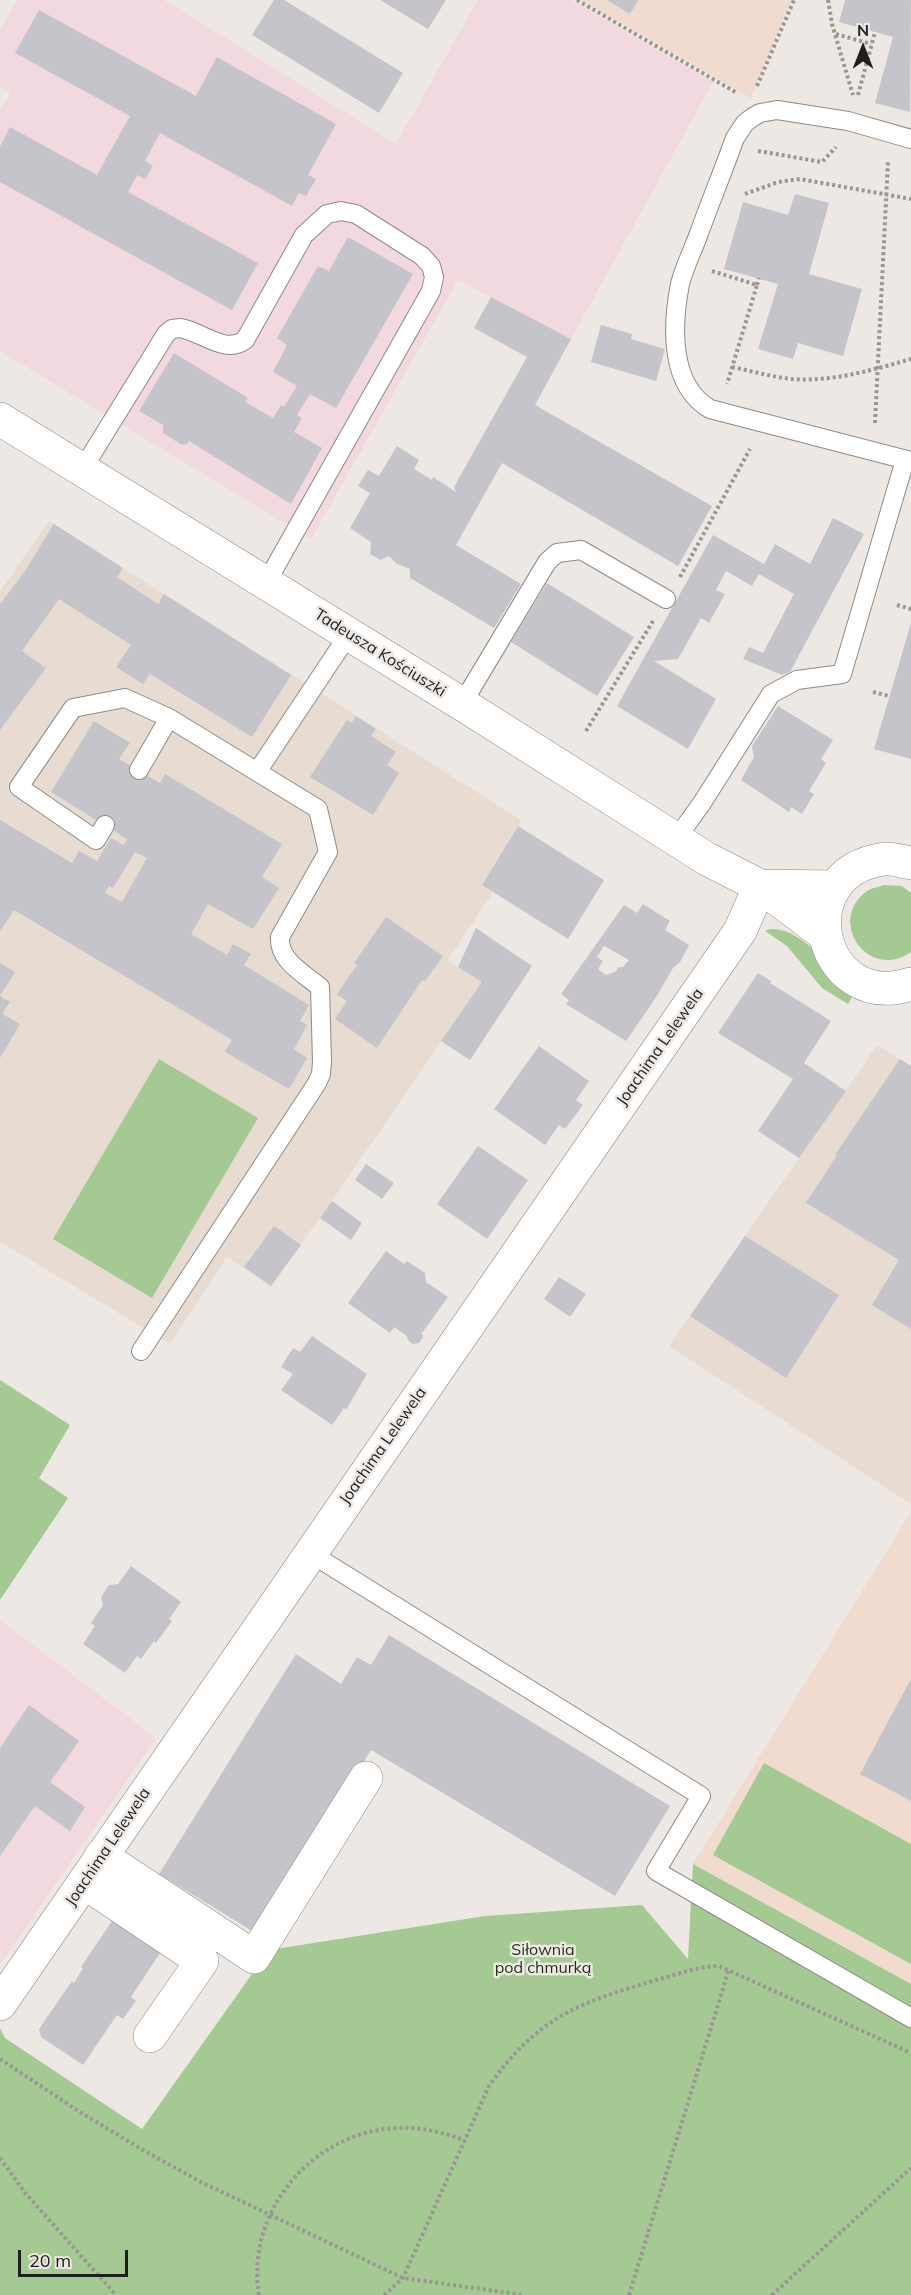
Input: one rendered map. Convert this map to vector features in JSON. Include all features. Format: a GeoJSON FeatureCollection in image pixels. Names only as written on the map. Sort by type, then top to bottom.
{"type":"FeatureCollection","features":[{"type":"Feature","properties":{"kind":"street","name":"Tadeusza Kościuszki"},"geometry":{"type":"LineString","coordinates":[[0,419],[462,704],[707,859],[760,886],[824,934]]}},
{"type":"Feature","properties":{"kind":"street"},"geometry":{"type":"LineString","coordinates":[[906,990],[872,987],[849,976],[832,957],[824,934],[825,909],[834,887],[856,866],[886,858],[911,864]]}},
{"type":"Feature","properties":{"kind":"street","name":"Tadeusza Kościuszki"},"geometry":{"type":"LineString","coordinates":[[760,886],[834,887]]}},
{"type":"Feature","properties":{"kind":"street","name":"Joachima Lelewela"},"geometry":{"type":"LineString","coordinates":[[0,2004],[740,931],[760,886]]}},
{"type":"Feature","properties":{"kind":"street"},"geometry":{"type":"LineString","coordinates":[[93,1869],[254,1957],[366,1778]]}},
{"type":"Feature","properties":{"kind":"street"},"geometry":{"type":"LineString","coordinates":[[93,1869],[202,1961],[150,2036]]}},
{"type":"Feature","properties":{"kind":"lane"},"geometry":{"type":"LineString","coordinates":[[676,839],[702,803],[771,694],[797,680],[842,674],[908,460],[710,409],[692,395],[682,376],[678,357],[675,322],[681,282],[735,138],[745,123],[760,113],[777,110],[852,122],[911,139]]}},
{"type":"Feature","properties":{"kind":"lane"},"geometry":{"type":"LineString","coordinates":[[82,470],[166,334],[172,329],[180,328],[224,345],[239,344],[245,340],[304,235],[327,214],[341,211],[356,214],[422,256],[431,266],[434,277],[431,291],[266,583]]}},
{"type":"Feature","properties":{"kind":"lane"},"geometry":{"type":"LineString","coordinates":[[462,704],[547,562],[558,553],[581,550],[666,599]]}},
{"type":"Feature","properties":{"kind":"lane"},"geometry":{"type":"LineString","coordinates":[[257,772],[349,634]]}},
{"type":"Feature","properties":{"kind":"lane"},"geometry":{"type":"LineString","coordinates":[[105,825],[96,840],[19,787],[73,708],[125,698],[169,718],[318,809],[328,852],[280,937],[279,947],[285,957],[320,987],[321,1074],[141,1351]]}},
{"type":"Feature","properties":{"kind":"lane"},"geometry":{"type":"LineString","coordinates":[[139,770],[169,718]]}},
{"type":"Feature","properties":{"kind":"lane"},"geometry":{"type":"LineString","coordinates":[[310,1553],[701,1796],[656,1871],[911,2018]]}},
{"type":"Feature","properties":{"kind":"path"},"geometry":{"type":"LineString","coordinates":[[577,0],[768,111]]}},
{"type":"Feature","properties":{"kind":"path"},"geometry":{"type":"LineString","coordinates":[[751,101],[794,0]]}},
{"type":"Feature","properties":{"kind":"path"},"geometry":{"type":"LineString","coordinates":[[828,0],[835,34],[856,104],[875,32]]}},
{"type":"Feature","properties":{"kind":"path"},"geometry":{"type":"LineString","coordinates":[[835,34],[871,44]]}},
{"type":"Feature","properties":{"kind":"path"},"geometry":{"type":"LineString","coordinates":[[755,150],[822,162],[850,133],[852,122]]}},
{"type":"Feature","properties":{"kind":"path"},"geometry":{"type":"LineString","coordinates":[[874,433],[890,133]]}},
{"type":"Feature","properties":{"kind":"path"},"geometry":{"type":"LineString","coordinates":[[736,198],[778,182],[800,179],[911,199]]}},
{"type":"Feature","properties":{"kind":"path"},"geometry":{"type":"LineString","coordinates":[[708,269],[757,285]]}},
{"type":"Feature","properties":{"kind":"path"},"geometry":{"type":"LineString","coordinates":[[725,393],[759,278]]}},
{"type":"Feature","properties":{"kind":"path"},"geometry":{"type":"LineString","coordinates":[[732,367],[790,379],[807,380],[877,368],[911,358]]}},
{"type":"Feature","properties":{"kind":"path"},"geometry":{"type":"LineString","coordinates":[[897,605],[911,609]]}},
{"type":"Feature","properties":{"kind":"path"},"geometry":{"type":"LineString","coordinates":[[873,692],[889,696]]}},
{"type":"Feature","properties":{"kind":"path"},"geometry":{"type":"LineString","coordinates":[[384,2295],[404,2278],[489,2086],[534,2033],[554,2019],[597,1999],[711,1966],[729,1969],[911,2053]]}},
{"type":"Feature","properties":{"kind":"path"},"geometry":{"type":"LineString","coordinates":[[630,2295],[729,1969]]}},
{"type":"Feature","properties":{"kind":"path"},"geometry":{"type":"LineString","coordinates":[[0,2059],[83,2114],[143,2150],[270,2215],[404,2278],[524,2295]]}},
{"type":"Feature","properties":{"kind":"path"},"geometry":{"type":"LineString","coordinates":[[259,2295],[257,2270],[259,2251],[270,2215],[288,2185],[313,2159],[343,2140],[360,2134],[394,2128],[430,2130],[464,2140]]}},
{"type":"Feature","properties":{"kind":"path"},"geometry":{"type":"LineString","coordinates":[[0,2158],[26,2194],[116,2295]]}},
{"type":"Feature","properties":{"kind":"path"},"geometry":{"type":"LineString","coordinates":[[772,2295],[911,2168]]}},
{"type":"Feature","properties":{"kind":"shaded area"},"geometry":{"type":"Polygon","coordinates":[[[17,0],[164,0],[396,144],[478,0],[571,0],[713,82],[571,339],[458,280],[311,539],[0,351],[0,111],[11,92],[0,86],[0,30],[17,0]]]}},
{"type":"Feature","properties":{"kind":"shaded area"},"geometry":{"type":"Polygon","coordinates":[[[582,0],[791,0],[751,98],[582,0]]]}},
{"type":"Feature","properties":{"kind":"shaded area"},"geometry":{"type":"Polygon","coordinates":[[[49,521],[521,820],[482,885],[493,892],[448,960],[482,982],[271,1286],[227,1257],[170,1344],[0,1242],[0,591],[49,521]]]}},
{"type":"Feature","properties":{"kind":"shaded area"},"geometry":{"type":"Polygon","coordinates":[[[877,1045],[911,1066],[911,1504],[669,1346],[877,1045]]]}},
{"type":"Feature","properties":{"kind":"shaded area"},"geometry":{"type":"Polygon","coordinates":[[[911,1512],[911,1984],[693,1864],[911,1512]]]}},
{"type":"Feature","properties":{"kind":"shaded area"},"geometry":{"type":"Polygon","coordinates":[[[0,1620],[156,1738],[0,1965],[0,1620]]]}},
{"type":"Feature","properties":{"kind":"green space"},"geometry":{"type":"Polygon","coordinates":[[[884,885],[902,886],[911,893],[911,952],[895,959],[880,959],[867,954],[858,944],[852,931],[851,917],[855,903],[867,891],[884,885]]]}},
{"type":"Feature","properties":{"kind":"green space"},"geometry":{"type":"Polygon","coordinates":[[[782,930],[794,935],[817,952],[855,992],[848,1004],[822,988],[787,946],[765,931],[782,930]]]}},
{"type":"Feature","properties":{"kind":"green space"},"geometry":{"type":"Polygon","coordinates":[[[159,1059],[258,1118],[152,1298],[53,1239],[159,1059]]]}},
{"type":"Feature","properties":{"kind":"green space"},"geometry":{"type":"Polygon","coordinates":[[[0,1380],[70,1425],[39,1478],[68,1498],[0,1600],[0,1380]]]}},
{"type":"Feature","properties":{"kind":"green space"},"geometry":{"type":"Polygon","coordinates":[[[764,1763],[911,1844],[911,1964],[713,1855],[764,1763]]]}},
{"type":"Feature","properties":{"kind":"green space","name":"Siłownia pod chmurką"},"geometry":{"type":"Polygon","coordinates":[[[693,1864],[911,1984],[911,2295],[0,2295],[0,2028],[5,2038],[142,2129],[269,1950],[485,1916],[642,1905],[688,1959],[693,1864]]]}},
{"type":"Feature","properties":{"kind":"building"},"geometry":{"type":"Polygon","coordinates":[[[274,0],[284,0],[403,73],[379,113],[252,35],[274,0]]]}},
{"type":"Feature","properties":{"kind":"building"},"geometry":{"type":"Polygon","coordinates":[[[380,0],[446,0],[428,29],[380,0]]]}},
{"type":"Feature","properties":{"kind":"building"},"geometry":{"type":"Polygon","coordinates":[[[607,0],[638,0],[630,14],[607,0]]]}},
{"type":"Feature","properties":{"kind":"building"},"geometry":{"type":"Polygon","coordinates":[[[845,0],[911,0],[910,112],[875,103],[893,37],[839,22],[845,0]]]}},
{"type":"Feature","properties":{"kind":"building"},"geometry":{"type":"Polygon","coordinates":[[[39,10],[196,96],[217,57],[336,124],[308,175],[316,179],[306,196],[299,193],[292,206],[160,133],[145,161],[153,166],[145,179],[137,175],[128,192],[258,263],[232,310],[0,182],[0,147],[10,127],[97,175],[130,116],[15,53],[39,10]]]}},
{"type":"Feature","properties":{"kind":"building"},"geometry":{"type":"Polygon","coordinates":[[[795,194],[829,203],[809,274],[862,289],[843,356],[798,343],[793,359],[758,349],[778,284],[724,269],[743,202],[788,215],[795,194]]]}},
{"type":"Feature","properties":{"kind":"building"},"geometry":{"type":"Polygon","coordinates":[[[348,237],[413,274],[336,408],[310,394],[297,415],[302,418],[294,432],[322,448],[291,504],[189,441],[182,445],[163,433],[163,425],[139,411],[174,353],[248,398],[245,402],[273,418],[281,405],[284,407],[297,386],[273,372],[287,345],[277,338],[318,266],[329,271],[348,237]]]}},
{"type":"Feature","properties":{"kind":"building"},"geometry":{"type":"Polygon","coordinates":[[[491,297],[571,339],[535,405],[712,506],[678,566],[502,463],[456,545],[521,584],[494,628],[410,578],[410,569],[397,564],[389,556],[380,560],[370,554],[371,542],[350,528],[370,493],[358,486],[368,470],[379,476],[397,446],[419,460],[414,469],[432,480],[433,477],[456,492],[454,487],[527,357],[474,328],[491,297]]]}},
{"type":"Feature","properties":{"kind":"building"},"geometry":{"type":"Polygon","coordinates":[[[601,325],[632,334],[631,339],[665,349],[656,381],[591,362],[601,325]]]}},
{"type":"Feature","properties":{"kind":"building"},"geometry":{"type":"Polygon","coordinates":[[[833,518],[864,534],[790,672],[782,675],[743,659],[749,647],[763,653],[794,594],[759,574],[752,586],[726,571],[716,590],[725,594],[709,623],[701,618],[678,659],[654,661],[716,699],[688,749],[617,706],[713,535],[764,564],[775,544],[810,564],[833,518]]]}},
{"type":"Feature","properties":{"kind":"building"},"geometry":{"type":"Polygon","coordinates":[[[54,524],[123,568],[117,577],[158,604],[164,594],[291,675],[252,737],[150,674],[143,684],[116,667],[131,645],[59,599],[22,651],[46,668],[0,730],[0,604],[23,574],[54,524]]]}},
{"type":"Feature","properties":{"kind":"building"},"geometry":{"type":"Polygon","coordinates":[[[547,583],[634,637],[597,696],[511,642],[547,583]]]}},
{"type":"Feature","properties":{"kind":"building"},"geometry":{"type":"Polygon","coordinates":[[[911,623],[911,759],[874,749],[911,623]]]}},
{"type":"Feature","properties":{"kind":"building"},"geometry":{"type":"Polygon","coordinates":[[[778,706],[833,740],[821,759],[826,763],[809,791],[814,794],[802,814],[791,807],[789,812],[741,780],[754,757],[752,746],[778,706]]]}},
{"type":"Feature","properties":{"kind":"building"},"geometry":{"type":"Polygon","coordinates":[[[356,716],[376,729],[371,736],[396,752],[387,765],[399,773],[373,815],[310,777],[347,720],[352,723],[356,716]]]}},
{"type":"Feature","properties":{"kind":"building"},"geometry":{"type":"Polygon","coordinates":[[[94,721],[130,743],[119,759],[160,783],[165,774],[282,844],[262,877],[279,888],[253,929],[208,904],[191,934],[227,955],[233,944],[251,954],[244,965],[309,1005],[300,1021],[307,1025],[294,1049],[307,1058],[289,1089],[225,1052],[232,1040],[14,910],[0,931],[0,820],[72,863],[79,851],[97,861],[111,838],[124,845],[127,839],[51,792],[94,721]],[[135,852],[113,888],[109,886],[105,893],[122,902],[147,858],[135,852]]]}},
{"type":"Feature","properties":{"kind":"building"},"geometry":{"type":"Polygon","coordinates":[[[518,826],[604,880],[568,939],[482,885],[518,826]]]}},
{"type":"Feature","properties":{"kind":"building"},"geometry":{"type":"Polygon","coordinates":[[[643,904],[670,921],[665,930],[689,945],[680,962],[673,968],[626,1041],[566,1004],[569,1000],[561,994],[624,905],[637,913],[643,904]],[[604,946],[597,957],[603,961],[598,969],[606,975],[623,967],[629,960],[604,946]]]}},
{"type":"Feature","properties":{"kind":"building"},"geometry":{"type":"Polygon","coordinates":[[[386,917],[443,956],[425,981],[422,980],[377,1048],[335,1019],[347,1001],[337,994],[357,965],[354,963],[386,917]]]}},
{"type":"Feature","properties":{"kind":"building"},"geometry":{"type":"Polygon","coordinates":[[[476,928],[532,966],[470,1060],[441,1041],[482,982],[458,967],[476,928]]]}},
{"type":"Feature","properties":{"kind":"building"},"geometry":{"type":"Polygon","coordinates":[[[0,963],[15,972],[0,996],[0,963]]]}},
{"type":"Feature","properties":{"kind":"building"},"geometry":{"type":"Polygon","coordinates":[[[758,973],[831,1021],[804,1063],[846,1091],[799,1158],[758,1131],[793,1079],[718,1033],[758,973]]]}},
{"type":"Feature","properties":{"kind":"building"},"geometry":{"type":"Polygon","coordinates":[[[0,996],[10,1002],[2,1014],[20,1024],[0,1058],[0,996]]]}},
{"type":"Feature","properties":{"kind":"building"},"geometry":{"type":"Polygon","coordinates":[[[539,1046],[589,1081],[576,1100],[583,1105],[565,1129],[559,1125],[545,1145],[494,1109],[539,1046]]]}},
{"type":"Feature","properties":{"kind":"building"},"geometry":{"type":"Polygon","coordinates":[[[900,1059],[911,1066],[911,1329],[872,1305],[899,1260],[806,1203],[837,1155],[835,1155],[900,1059]]]}},
{"type":"Feature","properties":{"kind":"building"},"geometry":{"type":"Polygon","coordinates":[[[478,1146],[528,1180],[487,1239],[437,1204],[478,1146]]]}},
{"type":"Feature","properties":{"kind":"building"},"geometry":{"type":"Polygon","coordinates":[[[366,1164],[394,1183],[382,1199],[355,1180],[366,1164]]]}},
{"type":"Feature","properties":{"kind":"building"},"geometry":{"type":"Polygon","coordinates":[[[332,1201],[362,1223],[351,1240],[320,1218],[332,1201]]]}},
{"type":"Feature","properties":{"kind":"building"},"geometry":{"type":"Polygon","coordinates":[[[274,1226],[301,1245],[271,1286],[244,1267],[274,1226]]]}},
{"type":"Feature","properties":{"kind":"building"},"geometry":{"type":"Polygon","coordinates":[[[745,1236],[839,1295],[786,1378],[690,1316],[745,1236]]]}},
{"type":"Feature","properties":{"kind":"building"},"geometry":{"type":"Polygon","coordinates":[[[386,1251],[404,1264],[407,1261],[425,1273],[426,1282],[448,1297],[422,1333],[423,1337],[419,1343],[413,1344],[407,1336],[394,1327],[390,1333],[348,1303],[386,1251]]]}},
{"type":"Feature","properties":{"kind":"building"},"geometry":{"type":"Polygon","coordinates":[[[559,1277],[586,1294],[570,1317],[544,1299],[559,1277]]]}},
{"type":"Feature","properties":{"kind":"building"},"geometry":{"type":"Polygon","coordinates":[[[312,1336],[367,1374],[346,1410],[344,1408],[332,1425],[281,1390],[293,1374],[281,1367],[293,1348],[300,1352],[312,1336]]]}},
{"type":"Feature","properties":{"kind":"building"},"geometry":{"type":"Polygon","coordinates":[[[131,1566],[181,1602],[169,1619],[172,1621],[156,1643],[154,1641],[141,1659],[137,1656],[125,1673],[83,1644],[95,1626],[91,1623],[103,1605],[101,1597],[109,1585],[118,1584],[131,1566]]]}},
{"type":"Feature","properties":{"kind":"building"},"geometry":{"type":"Polygon","coordinates":[[[389,1635],[670,1806],[615,1896],[371,1750],[257,1934],[159,1874],[296,1654],[341,1684],[357,1657],[371,1665],[389,1635]]]}},
{"type":"Feature","properties":{"kind":"building"},"geometry":{"type":"Polygon","coordinates":[[[911,1679],[911,1801],[860,1774],[911,1679]]]}},
{"type":"Feature","properties":{"kind":"building"},"geometry":{"type":"Polygon","coordinates":[[[29,1705],[79,1741],[50,1782],[85,1807],[70,1831],[35,1806],[0,1856],[0,1748],[29,1705]]]}},
{"type":"Feature","properties":{"kind":"building"},"geometry":{"type":"Polygon","coordinates":[[[118,1912],[168,1941],[131,1997],[136,2001],[123,2019],[117,2015],[83,2065],[41,2037],[39,2029],[72,1981],[74,1983],[83,1968],[81,1967],[118,1912]]]}}]}
